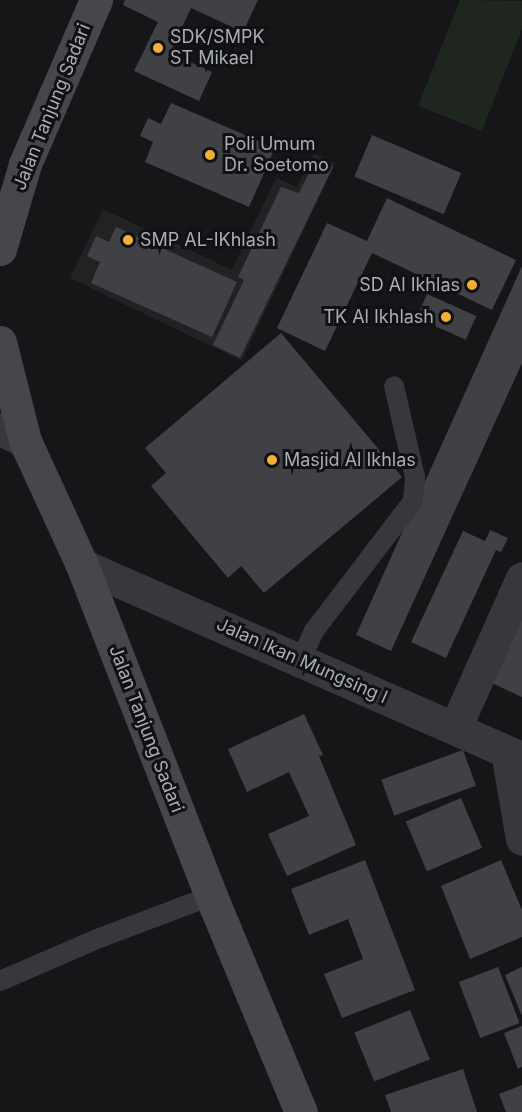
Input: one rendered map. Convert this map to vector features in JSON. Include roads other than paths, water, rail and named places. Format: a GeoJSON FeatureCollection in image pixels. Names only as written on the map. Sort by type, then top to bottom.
{"type":"FeatureCollection","features":[{"type":"Feature","properties":{"kind":"street","name":"Jalan Tanjung Sadari"},"geometry":{"type":"LineString","coordinates":[[0,249],[25,164],[96,0]]}},
{"type":"Feature","properties":{"kind":"street","name":"Jalan Tanjung Sadari"},"geometry":{"type":"LineString","coordinates":[[0,342],[12,435],[82,565],[211,896],[302,1112]]}},
{"type":"Feature","properties":{"kind":"street","name":"Jalan Ikan Mungsing I"},"geometry":{"type":"LineString","coordinates":[[82,565],[515,755]]}},
{"type":"Feature","properties":{"kind":"street"},"geometry":{"type":"LineString","coordinates":[[455,728],[522,578]]}},
{"type":"Feature","properties":{"kind":"street"},"geometry":{"type":"LineString","coordinates":[[515,755],[522,839]]}},
{"type":"Feature","properties":{"kind":"lane"},"geometry":{"type":"LineString","coordinates":[[300,659],[314,631],[413,501],[415,477],[394,386]]}},
{"type":"Feature","properties":{"kind":"lane"},"geometry":{"type":"LineString","coordinates":[[0,981],[97,939],[150,921],[211,896]]}},
{"type":"Feature","properties":{"kind":"place","name":"SDK/SMPK ST Mikael"},"geometry":{"type":"Point","coordinates":[158,48]}},
{"type":"Feature","properties":{"kind":"place","name":"Poli Umum Dr. Soetomo"},"geometry":{"type":"Point","coordinates":[210,155]}},
{"type":"Feature","properties":{"kind":"place","name":"SMP AL-IKhlash"},"geometry":{"type":"Point","coordinates":[128,240]}},
{"type":"Feature","properties":{"kind":"place","name":"SD Al Ikhlas"},"geometry":{"type":"Point","coordinates":[472,285]}},
{"type":"Feature","properties":{"kind":"place","name":"TK Al Ikhlash"},"geometry":{"type":"Point","coordinates":[446,317]}},
{"type":"Feature","properties":{"kind":"place","name":"Masjid Al Ikhlas"},"geometry":{"type":"Point","coordinates":[272,460]}}]}
